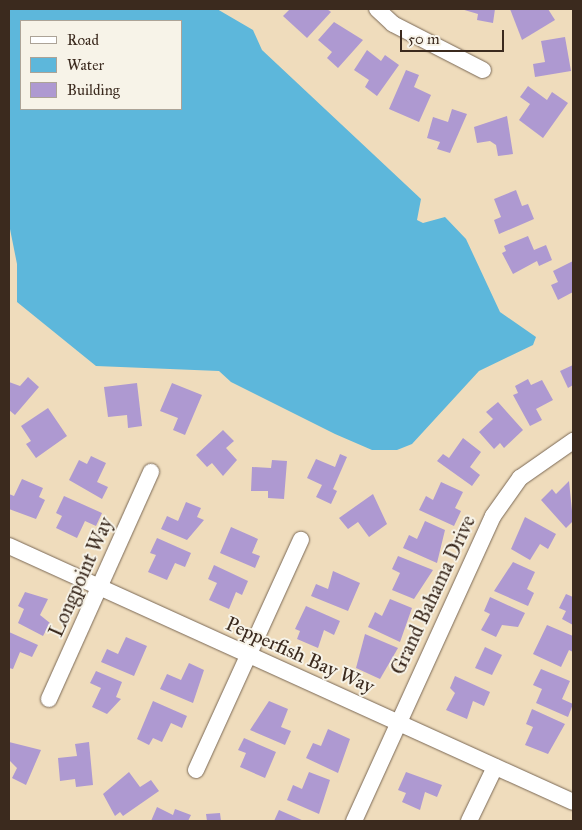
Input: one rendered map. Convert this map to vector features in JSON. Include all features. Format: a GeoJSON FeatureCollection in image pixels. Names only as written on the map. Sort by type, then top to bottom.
{"type":"FeatureCollection","features":[{"type":"Feature","properties":{"kind":"street"},"geometry":{"type":"LineString","coordinates":[[377,9],[393,24],[483,70]]}},
{"type":"Feature","properties":{"kind":"street","name":"Grand Bahama Drive"},"geometry":{"type":"LineString","coordinates":[[354,821],[493,516],[520,478],[573,440]]}},
{"type":"Feature","properties":{"kind":"street","name":"Longpoint Way"},"geometry":{"type":"LineString","coordinates":[[49,699],[101,588],[151,472]]}},
{"type":"Feature","properties":{"kind":"street"},"geometry":{"type":"LineString","coordinates":[[196,770],[301,540]]}},
{"type":"Feature","properties":{"kind":"street","name":"Pepperfish Bay Way"},"geometry":{"type":"LineString","coordinates":[[9,546],[496,767],[571,796]]}},
{"type":"Feature","properties":{"kind":"street"},"geometry":{"type":"LineString","coordinates":[[469,821],[496,767]]}},
{"type":"Feature","properties":{"kind":"water"},"geometry":{"type":"Polygon","coordinates":[[[9,9],[217,9],[253,30],[262,50],[421,199],[417,220],[423,223],[445,217],[466,239],[500,312],[536,337],[533,345],[479,371],[412,444],[397,450],[372,450],[335,434],[231,382],[219,371],[96,366],[17,302],[17,264],[9,224],[9,9]]]}},
{"type":"Feature","properties":{"kind":"building"},"geometry":{"type":"Polygon","coordinates":[[[290,9],[327,9],[331,12],[307,38],[283,16],[290,9]]]}},
{"type":"Feature","properties":{"kind":"building"},"geometry":{"type":"Polygon","coordinates":[[[461,9],[495,9],[493,23],[477,20],[478,14],[461,9]]]}},
{"type":"Feature","properties":{"kind":"building"},"geometry":{"type":"Polygon","coordinates":[[[510,9],[548,9],[555,20],[522,40],[510,9]]]}},
{"type":"Feature","properties":{"kind":"building"},"geometry":{"type":"Polygon","coordinates":[[[334,22],[363,40],[338,68],[327,58],[332,52],[318,40],[334,22]]]}},
{"type":"Feature","properties":{"kind":"building"},"geometry":{"type":"Polygon","coordinates":[[[565,37],[571,71],[535,77],[533,64],[545,62],[541,41],[565,37]]]}},
{"type":"Feature","properties":{"kind":"building"},"geometry":{"type":"Polygon","coordinates":[[[367,50],[381,61],[385,55],[399,65],[377,96],[365,87],[369,80],[354,70],[367,50]]]}},
{"type":"Feature","properties":{"kind":"building"},"geometry":{"type":"Polygon","coordinates":[[[406,70],[419,75],[414,87],[431,95],[419,122],[389,109],[406,70]]]}},
{"type":"Feature","properties":{"kind":"building"},"geometry":{"type":"Polygon","coordinates":[[[528,86],[547,100],[552,92],[568,103],[543,138],[519,120],[530,104],[520,97],[528,86]]]}},
{"type":"Feature","properties":{"kind":"building"},"geometry":{"type":"Polygon","coordinates":[[[452,109],[467,114],[450,153],[437,149],[440,142],[427,138],[433,117],[448,122],[452,109]]]}},
{"type":"Feature","properties":{"kind":"building"},"geometry":{"type":"Polygon","coordinates":[[[507,116],[513,154],[498,156],[496,145],[490,141],[477,143],[474,127],[507,116]]]}},
{"type":"Feature","properties":{"kind":"building"},"geometry":{"type":"Polygon","coordinates":[[[516,190],[522,206],[528,204],[534,219],[499,234],[494,220],[501,217],[494,199],[516,190]]]}},
{"type":"Feature","properties":{"kind":"building"},"geometry":{"type":"Polygon","coordinates":[[[528,236],[534,250],[546,245],[552,260],[539,266],[537,261],[513,274],[502,253],[506,251],[504,246],[528,236]]]}},
{"type":"Feature","properties":{"kind":"building"},"geometry":{"type":"Polygon","coordinates":[[[573,261],[573,292],[558,300],[551,285],[558,282],[553,271],[573,261]]]}},
{"type":"Feature","properties":{"kind":"building"},"geometry":{"type":"Polygon","coordinates":[[[573,365],[573,385],[568,388],[560,371],[573,365]]]}},
{"type":"Feature","properties":{"kind":"building"},"geometry":{"type":"Polygon","coordinates":[[[28,377],[39,387],[15,415],[9,410],[9,382],[20,386],[28,377]]]}},
{"type":"Feature","properties":{"kind":"building"},"geometry":{"type":"Polygon","coordinates":[[[528,379],[531,385],[542,380],[553,400],[536,409],[542,420],[530,426],[513,395],[518,393],[515,386],[528,379]]]}},
{"type":"Feature","properties":{"kind":"building"},"geometry":{"type":"Polygon","coordinates":[[[137,383],[142,426],[128,428],[127,415],[108,417],[104,387],[137,383]]]}},
{"type":"Feature","properties":{"kind":"building"},"geometry":{"type":"Polygon","coordinates":[[[172,383],[202,395],[185,435],[173,430],[178,418],[160,411],[172,383]]]}},
{"type":"Feature","properties":{"kind":"building"},"geometry":{"type":"Polygon","coordinates":[[[498,402],[523,430],[504,448],[500,443],[494,449],[479,432],[493,419],[486,412],[498,402]]]}},
{"type":"Feature","properties":{"kind":"building"},"geometry":{"type":"Polygon","coordinates":[[[48,408],[67,436],[36,458],[26,444],[31,441],[21,426],[48,408]]]}},
{"type":"Feature","properties":{"kind":"building"},"geometry":{"type":"Polygon","coordinates":[[[223,430],[234,441],[226,448],[237,460],[223,476],[212,463],[207,467],[196,455],[223,430]]]}},
{"type":"Feature","properties":{"kind":"building"},"geometry":{"type":"Polygon","coordinates":[[[463,438],[481,452],[470,467],[480,475],[472,486],[437,461],[443,454],[449,458],[463,438]]]}},
{"type":"Feature","properties":{"kind":"building"},"geometry":{"type":"Polygon","coordinates":[[[340,454],[347,457],[333,489],[337,491],[331,504],[316,497],[322,485],[307,478],[316,459],[335,467],[340,454]]]}},
{"type":"Feature","properties":{"kind":"building"},"geometry":{"type":"Polygon","coordinates":[[[91,456],[106,463],[97,482],[108,487],[102,499],[69,480],[79,460],[87,464],[91,456]]]}},
{"type":"Feature","properties":{"kind":"building"},"geometry":{"type":"Polygon","coordinates":[[[272,460],[287,461],[284,499],[268,498],[268,491],[251,491],[252,467],[271,468],[272,460]]]}},
{"type":"Feature","properties":{"kind":"building"},"geometry":{"type":"Polygon","coordinates":[[[22,479],[43,488],[39,497],[45,500],[36,519],[9,509],[9,494],[14,496],[22,479]]]}},
{"type":"Feature","properties":{"kind":"building"},"geometry":{"type":"Polygon","coordinates":[[[569,481],[573,521],[566,528],[541,500],[552,489],[556,494],[569,481]]]}},
{"type":"Feature","properties":{"kind":"building"},"geometry":{"type":"Polygon","coordinates":[[[441,482],[463,492],[455,508],[461,511],[454,526],[419,510],[426,496],[433,500],[441,482]]]}},
{"type":"Feature","properties":{"kind":"building"},"geometry":{"type":"Polygon","coordinates":[[[373,494],[387,524],[369,537],[358,522],[348,529],[339,518],[373,494]]]}},
{"type":"Feature","properties":{"kind":"building"},"geometry":{"type":"Polygon","coordinates":[[[64,496],[102,513],[96,526],[85,521],[77,538],[56,528],[62,516],[56,513],[64,496]]]}},
{"type":"Feature","properties":{"kind":"building"},"geometry":{"type":"Polygon","coordinates":[[[186,502],[201,508],[197,517],[204,520],[187,540],[161,529],[167,516],[178,521],[186,502]]]}},
{"type":"Feature","properties":{"kind":"building"},"geometry":{"type":"Polygon","coordinates":[[[525,517],[556,534],[548,549],[540,544],[530,560],[511,549],[525,517]]]}},
{"type":"Feature","properties":{"kind":"building"},"geometry":{"type":"Polygon","coordinates":[[[425,521],[445,530],[437,563],[403,548],[409,535],[417,539],[425,521]]]}},
{"type":"Feature","properties":{"kind":"building"},"geometry":{"type":"Polygon","coordinates":[[[231,527],[258,539],[252,553],[260,556],[255,568],[220,553],[231,527]]]}},
{"type":"Feature","properties":{"kind":"building"},"geometry":{"type":"Polygon","coordinates":[[[157,538],[191,553],[185,567],[175,563],[167,580],[148,572],[156,555],[150,553],[157,538]]]}},
{"type":"Feature","properties":{"kind":"building"},"geometry":{"type":"Polygon","coordinates":[[[398,556],[433,570],[414,599],[392,590],[400,573],[392,569],[398,556]]]}},
{"type":"Feature","properties":{"kind":"building"},"geometry":{"type":"Polygon","coordinates":[[[513,562],[535,572],[527,589],[534,593],[528,606],[494,591],[513,562]]]}},
{"type":"Feature","properties":{"kind":"building"},"geometry":{"type":"Polygon","coordinates":[[[214,565],[248,581],[242,595],[236,592],[229,609],[209,600],[217,583],[208,579],[214,565]]]}},
{"type":"Feature","properties":{"kind":"building"},"geometry":{"type":"Polygon","coordinates":[[[333,571],[360,583],[348,611],[311,596],[316,584],[328,589],[333,571]]]}},
{"type":"Feature","properties":{"kind":"building"},"geometry":{"type":"Polygon","coordinates":[[[25,592],[48,599],[40,615],[50,623],[43,636],[18,623],[24,609],[18,606],[25,592]]]}},
{"type":"Feature","properties":{"kind":"building"},"geometry":{"type":"Polygon","coordinates":[[[566,594],[573,597],[573,625],[562,619],[566,611],[559,608],[566,594]]]}},
{"type":"Feature","properties":{"kind":"building"},"geometry":{"type":"Polygon","coordinates":[[[490,597],[525,613],[518,627],[502,625],[496,637],[481,630],[490,614],[484,611],[490,597]]]}},
{"type":"Feature","properties":{"kind":"building"},"geometry":{"type":"Polygon","coordinates":[[[390,599],[412,608],[400,642],[368,627],[375,612],[382,616],[390,599]]]}},
{"type":"Feature","properties":{"kind":"building"},"geometry":{"type":"Polygon","coordinates":[[[306,606],[340,621],[334,635],[324,630],[318,648],[297,639],[300,631],[295,629],[306,606]]]}},
{"type":"Feature","properties":{"kind":"building"},"geometry":{"type":"Polygon","coordinates":[[[547,625],[573,636],[573,652],[569,650],[561,667],[533,654],[547,625]]]}},
{"type":"Feature","properties":{"kind":"building"},"geometry":{"type":"Polygon","coordinates":[[[9,632],[38,645],[32,657],[20,652],[13,669],[9,668],[9,632]]]}},
{"type":"Feature","properties":{"kind":"building"},"geometry":{"type":"Polygon","coordinates":[[[365,634],[398,648],[380,679],[356,668],[365,634]]]}},
{"type":"Feature","properties":{"kind":"building"},"geometry":{"type":"Polygon","coordinates":[[[126,637],[147,646],[134,676],[101,662],[107,649],[118,654],[126,637]]]}},
{"type":"Feature","properties":{"kind":"building"},"geometry":{"type":"Polygon","coordinates":[[[485,647],[502,655],[492,675],[475,668],[485,647]]]}},
{"type":"Feature","properties":{"kind":"building"},"geometry":{"type":"Polygon","coordinates":[[[189,663],[204,670],[193,703],[160,689],[167,674],[181,680],[189,663]]]}},
{"type":"Feature","properties":{"kind":"building"},"geometry":{"type":"Polygon","coordinates":[[[541,669],[570,681],[562,699],[573,704],[568,717],[536,703],[542,689],[533,685],[541,669]]]}},
{"type":"Feature","properties":{"kind":"building"},"geometry":{"type":"Polygon","coordinates":[[[96,671],[122,682],[116,697],[121,699],[107,714],[92,707],[101,688],[90,683],[96,671]]]}},
{"type":"Feature","properties":{"kind":"building"},"geometry":{"type":"Polygon","coordinates":[[[455,676],[490,692],[484,706],[473,701],[467,719],[446,710],[455,693],[450,688],[455,676]]]}},
{"type":"Feature","properties":{"kind":"building"},"geometry":{"type":"Polygon","coordinates":[[[153,701],[187,716],[182,728],[171,723],[162,742],[153,738],[149,745],[137,739],[153,701]]]}},
{"type":"Feature","properties":{"kind":"building"},"geometry":{"type":"Polygon","coordinates":[[[269,701],[288,709],[281,727],[291,731],[285,745],[250,730],[269,701]]]}},
{"type":"Feature","properties":{"kind":"building"},"geometry":{"type":"Polygon","coordinates":[[[532,709],[565,724],[548,754],[525,745],[533,727],[526,724],[532,709]]]}},
{"type":"Feature","properties":{"kind":"building"},"geometry":{"type":"Polygon","coordinates":[[[328,729],[350,739],[338,773],[306,758],[313,743],[321,746],[328,729]]]}},
{"type":"Feature","properties":{"kind":"building"},"geometry":{"type":"Polygon","coordinates":[[[244,738],[276,752],[265,778],[240,767],[246,753],[238,750],[244,738]]]}},
{"type":"Feature","properties":{"kind":"building"},"geometry":{"type":"Polygon","coordinates":[[[9,742],[41,750],[26,785],[12,778],[17,768],[9,760],[9,742]]]}},
{"type":"Feature","properties":{"kind":"building"},"geometry":{"type":"Polygon","coordinates":[[[89,742],[93,785],[76,787],[75,779],[60,781],[58,758],[77,756],[75,744],[89,742]]]}},
{"type":"Feature","properties":{"kind":"building"},"geometry":{"type":"Polygon","coordinates":[[[129,772],[140,787],[151,780],[159,791],[123,816],[120,812],[115,816],[103,794],[129,772]]]}},
{"type":"Feature","properties":{"kind":"building"},"geometry":{"type":"Polygon","coordinates":[[[309,772],[330,780],[319,814],[287,800],[293,785],[302,789],[309,772]]]}},
{"type":"Feature","properties":{"kind":"building"},"geometry":{"type":"Polygon","coordinates":[[[406,772],[442,785],[437,797],[425,792],[420,810],[402,802],[406,793],[398,790],[406,772]]]}},
{"type":"Feature","properties":{"kind":"building"},"geometry":{"type":"Polygon","coordinates":[[[157,807],[173,815],[175,809],[191,815],[188,821],[151,821],[157,807]]]}},
{"type":"Feature","properties":{"kind":"building"},"geometry":{"type":"Polygon","coordinates":[[[279,810],[304,821],[274,821],[279,810]]]}},
{"type":"Feature","properties":{"kind":"building"},"geometry":{"type":"Polygon","coordinates":[[[220,813],[221,821],[207,821],[206,814],[220,813]]]}}]}
